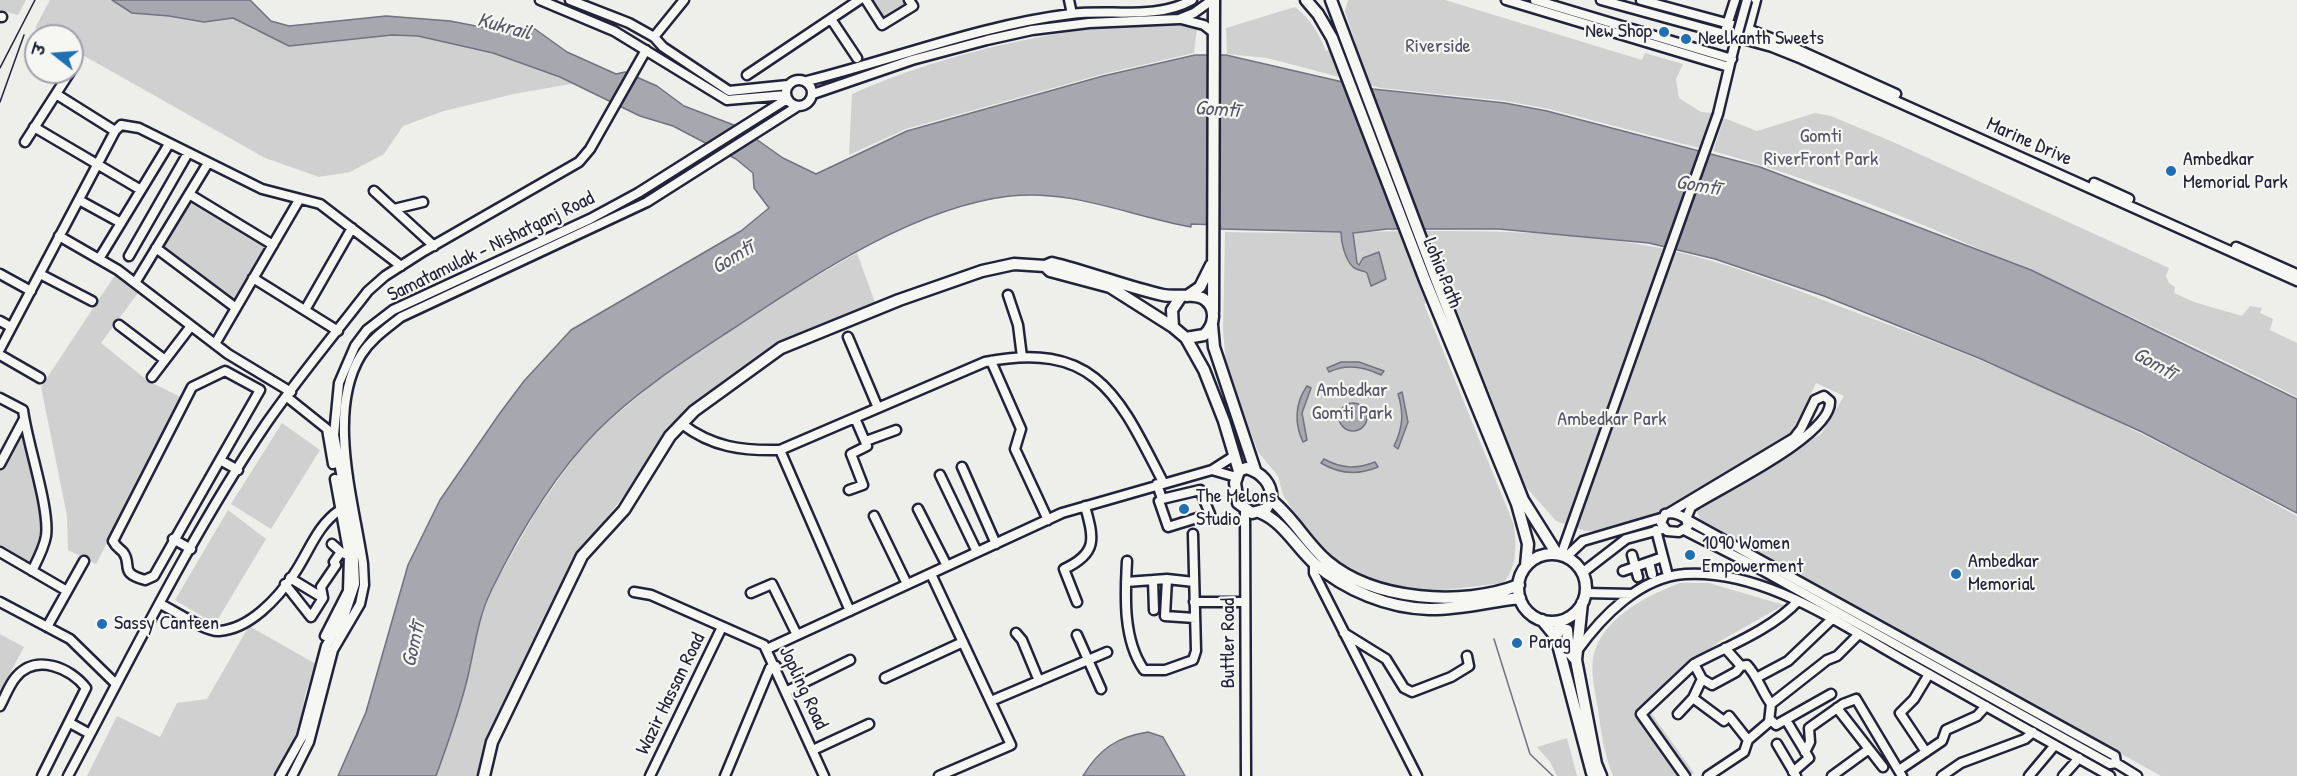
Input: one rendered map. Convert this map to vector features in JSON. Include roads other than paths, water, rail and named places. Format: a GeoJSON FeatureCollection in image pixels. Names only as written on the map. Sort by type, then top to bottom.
{"type":"FeatureCollection","features":[{"type":"Feature","properties":{"kind":"main road"},"geometry":{"type":"LineString","coordinates":[[1213,0],[1214,347],[1255,470],[1269,484],[1271,501],[1266,509],[1259,512]]}},
{"type":"Feature","properties":{"kind":"main road","name":"Lohia Path"},"geometry":{"type":"LineString","coordinates":[[1306,0],[1337,37]]}},
{"type":"Feature","properties":{"kind":"main road","name":"Lohia Path"},"geometry":{"type":"LineString","coordinates":[[1330,0],[1336,19],[1337,37],[1517,504],[1528,544],[1526,566]]}},
{"type":"Feature","properties":{"kind":"main road"},"geometry":{"type":"LineString","coordinates":[[1173,327],[1172,310],[1183,297],[1200,287],[1212,262]]}},
{"type":"Feature","properties":{"kind":"main road"},"geometry":{"type":"LineString","coordinates":[[484,776],[492,742],[582,556],[624,510],[670,436],[736,378],[781,348],[899,300],[991,269],[1014,264],[1045,266],[1052,263],[1183,297],[1204,300],[1213,320]]}},
{"type":"Feature","properties":{"kind":"main road"},"geometry":{"type":"LineString","coordinates":[[1045,266],[1050,271],[1110,287],[1173,327],[1186,338],[1204,370],[1224,421],[1238,474],[1237,500],[1245,510],[1259,512],[1276,520],[1301,552],[1314,563],[1365,595],[1397,606],[1430,609],[1520,597]]}},
{"type":"Feature","properties":{"kind":"main road","name":"Lohia Path"},"geometry":{"type":"LineString","coordinates":[[1430,278],[1523,500],[1562,555]]}},
{"type":"Feature","properties":{"kind":"main road"},"geometry":{"type":"LineString","coordinates":[[1186,338],[1198,338],[1213,320]]}},
{"type":"Feature","properties":{"kind":"main road"},"geometry":{"type":"LineString","coordinates":[[1238,474],[1246,468],[1255,470]]}},
{"type":"Feature","properties":{"kind":"main road"},"geometry":{"type":"LineString","coordinates":[[1271,501],[1281,508],[1328,562],[1381,589],[1413,597],[1437,598],[1506,590],[1519,585]]}},
{"type":"Feature","properties":{"kind":"main road"},"geometry":{"type":"LineString","coordinates":[[1594,776],[1556,637],[1542,620],[1525,608],[1520,597],[1519,585],[1526,566],[1540,556],[1562,555],[1582,573],[1584,598],[1575,656],[1596,764],[1601,776]]}},
{"type":"Feature","properties":{"kind":"main road"},"geometry":{"type":"LineString","coordinates":[[1542,620],[1561,620],[1570,616],[1584,598]]}},
{"type":"Feature","properties":{"kind":"main road"},"geometry":{"type":"LineString","coordinates":[[1556,637],[1559,629],[1567,630],[1569,652],[1575,656]]}},
{"type":"Feature","properties":{"kind":"main road"},"geometry":{"type":"LineString","coordinates":[[490,754],[493,767],[492,776]]}},
{"type":"Feature","properties":{"kind":"street"},"geometry":{"type":"LineString","coordinates":[[540,0],[623,36],[644,52],[665,61],[728,100],[787,97],[798,106],[808,103],[813,94],[912,60],[1032,30],[1089,23],[1179,19],[1194,21],[1213,32]]}},
{"type":"Feature","properties":{"kind":"street"},"geometry":{"type":"LineString","coordinates":[[570,0],[631,24],[654,37],[671,53],[729,91],[788,85],[797,80],[807,81],[934,44],[1072,14],[1160,11],[1179,7],[1192,0]]}},
{"type":"Feature","properties":{"kind":"street"},"geometry":{"type":"LineString","coordinates":[[654,37],[684,0]]}},
{"type":"Feature","properties":{"kind":"street"},"geometry":{"type":"LineString","coordinates":[[747,75],[859,0]]}},
{"type":"Feature","properties":{"kind":"street"},"geometry":{"type":"LineString","coordinates":[[866,0],[882,26],[913,6],[909,0]]}},
{"type":"Feature","properties":{"kind":"street"},"geometry":{"type":"LineString","coordinates":[[1069,0],[1072,14]]}},
{"type":"Feature","properties":{"kind":"street"},"geometry":{"type":"LineString","coordinates":[[1179,19],[1194,13],[1213,0]]}},
{"type":"Feature","properties":{"kind":"street"},"geometry":{"type":"LineString","coordinates":[[1336,19],[1339,0]]}},
{"type":"Feature","properties":{"kind":"street"},"geometry":{"type":"LineString","coordinates":[[1506,0],[1731,63]]}},
{"type":"Feature","properties":{"kind":"street"},"geometry":{"type":"LineString","coordinates":[[1535,0],[1731,63]]}},
{"type":"Feature","properties":{"kind":"street","name":"Marine Drive"},"geometry":{"type":"LineString","coordinates":[[1601,0],[1746,40],[1802,59],[2297,281]]}},
{"type":"Feature","properties":{"kind":"street","name":"Marine Drive"},"geometry":{"type":"LineString","coordinates":[[1641,0],[1748,30],[1781,42],[2297,274]]}},
{"type":"Feature","properties":{"kind":"street"},"geometry":{"type":"LineString","coordinates":[[1724,34],[1734,0]]}},
{"type":"Feature","properties":{"kind":"street"},"geometry":{"type":"LineString","coordinates":[[1562,555],[1718,114],[1747,0]]}},
{"type":"Feature","properties":{"kind":"street"},"geometry":{"type":"LineString","coordinates":[[1746,40],[1756,0]]}},
{"type":"Feature","properties":{"kind":"street"},"geometry":{"type":"LineString","coordinates":[[831,19],[857,58]]}},
{"type":"Feature","properties":{"kind":"street"},"geometry":{"type":"LineString","coordinates":[[623,36],[631,24]]}},
{"type":"Feature","properties":{"kind":"street"},"geometry":{"type":"LineString","coordinates":[[68,776],[160,604],[238,470],[289,394],[368,291],[401,266],[579,162],[590,149],[644,52]]}},
{"type":"Feature","properties":{"kind":"street"},"geometry":{"type":"LineString","coordinates":[[665,61],[671,53]]}},
{"type":"Feature","properties":{"kind":"street"},"geometry":{"type":"LineString","coordinates":[[807,81],[813,94]]}},
{"type":"Feature","properties":{"kind":"street"},"geometry":{"type":"LineString","coordinates":[[25,142],[62,84]]}},
{"type":"Feature","properties":{"kind":"street"},"geometry":{"type":"LineString","coordinates":[[787,97],[788,85]]}},
{"type":"Feature","properties":{"kind":"street"},"geometry":{"type":"LineString","coordinates":[[56,94],[115,131]]}},
{"type":"Feature","properties":{"kind":"street","name":"Samatamulak - Nishatganj Road"},"geometry":{"type":"LineString","coordinates":[[280,776],[302,737],[326,646],[353,596],[356,568],[353,538],[334,435],[339,383],[356,346],[368,330],[393,310],[604,211],[716,146],[787,97]]}},
{"type":"Feature","properties":{"kind":"street","name":"Samatamulak - Nishatganj Road"},"geometry":{"type":"LineString","coordinates":[[291,776],[309,742],[333,650],[360,604],[364,585],[344,435],[351,376],[361,355],[376,336],[401,317],[647,202],[798,106]]}},
{"type":"Feature","properties":{"kind":"street"},"geometry":{"type":"LineString","coordinates":[[0,349],[117,127],[125,124],[262,189],[320,204],[401,266]]}},
{"type":"Feature","properties":{"kind":"street"},"geometry":{"type":"LineString","coordinates":[[34,128],[141,190]]}},
{"type":"Feature","properties":{"kind":"street"},"geometry":{"type":"LineString","coordinates":[[99,259],[170,144]]}},
{"type":"Feature","properties":{"kind":"street"},"geometry":{"type":"LineString","coordinates":[[129,256],[188,153]]}},
{"type":"Feature","properties":{"kind":"street"},"geometry":{"type":"LineString","coordinates":[[135,283],[208,163]]}},
{"type":"Feature","properties":{"kind":"street"},"geometry":{"type":"LineString","coordinates":[[374,190],[434,246]]}},
{"type":"Feature","properties":{"kind":"street"},"geometry":{"type":"LineString","coordinates":[[189,194],[273,245]]}},
{"type":"Feature","properties":{"kind":"street"},"geometry":{"type":"LineString","coordinates":[[79,200],[121,223]]}},
{"type":"Feature","properties":{"kind":"street"},"geometry":{"type":"LineString","coordinates":[[215,344],[300,200]]}},
{"type":"Feature","properties":{"kind":"street"},"geometry":{"type":"LineString","coordinates":[[394,209],[423,202]]}},
{"type":"Feature","properties":{"kind":"street"},"geometry":{"type":"LineString","coordinates":[[305,310],[352,228]]}},
{"type":"Feature","properties":{"kind":"street"},"geometry":{"type":"LineString","coordinates":[[59,236],[135,283],[215,344],[289,394],[327,429],[340,510],[348,591],[325,636]]}},
{"type":"Feature","properties":{"kind":"street"},"geometry":{"type":"LineString","coordinates":[[156,248],[236,308]]}},
{"type":"Feature","properties":{"kind":"street"},"geometry":{"type":"LineString","coordinates":[[0,274],[31,291]]}},
{"type":"Feature","properties":{"kind":"street"},"geometry":{"type":"LineString","coordinates":[[39,274],[92,301]]}},
{"type":"Feature","properties":{"kind":"street"},"geometry":{"type":"LineString","coordinates":[[254,278],[338,331]]}},
{"type":"Feature","properties":{"kind":"street"},"geometry":{"type":"LineString","coordinates":[[1008,295],[1018,325],[1023,357]]}},
{"type":"Feature","properties":{"kind":"street"},"geometry":{"type":"LineString","coordinates":[[0,321],[11,327]]}},
{"type":"Feature","properties":{"kind":"street"},"geometry":{"type":"LineString","coordinates":[[119,325],[165,360]]}},
{"type":"Feature","properties":{"kind":"street"},"geometry":{"type":"LineString","coordinates":[[152,377],[191,326]]}},
{"type":"Feature","properties":{"kind":"street"},"geometry":{"type":"LineString","coordinates":[[848,337],[878,408]]}},
{"type":"Feature","properties":{"kind":"street"},"geometry":{"type":"LineString","coordinates":[[0,356],[40,378]]}},
{"type":"Feature","properties":{"kind":"street"},"geometry":{"type":"LineString","coordinates":[[682,424],[712,443],[729,448],[748,451],[780,450],[992,361],[1023,357],[1067,363],[1094,375],[1128,413],[1160,483],[1162,500],[1159,501],[1168,527],[1210,514],[1200,490],[1162,500]]}},
{"type":"Feature","properties":{"kind":"street"},"geometry":{"type":"LineString","coordinates":[[992,361],[1021,429],[1015,449],[1048,519]]}},
{"type":"Feature","properties":{"kind":"street"},"geometry":{"type":"LineString","coordinates":[[225,371],[260,390],[220,460],[154,576],[145,580],[130,574],[126,568],[122,551],[113,541],[192,387],[225,371]]}},
{"type":"Feature","properties":{"kind":"street"},"geometry":{"type":"LineString","coordinates":[[1562,555],[1583,541],[1665,516],[1712,490],[1808,436],[1829,409],[1827,398],[1819,397],[1815,400],[1794,438],[1712,490],[1691,507],[1686,519],[1688,526],[1684,530]]}},
{"type":"Feature","properties":{"kind":"street"},"geometry":{"type":"LineString","coordinates":[[0,398],[23,410],[46,533],[42,551],[32,571]]}},
{"type":"Feature","properties":{"kind":"street"},"geometry":{"type":"LineString","coordinates":[[0,464],[24,418]]}},
{"type":"Feature","properties":{"kind":"street"},"geometry":{"type":"LineString","coordinates":[[849,490],[863,485],[851,454],[867,446],[855,418]]}},
{"type":"Feature","properties":{"kind":"street"},"geometry":{"type":"LineString","coordinates":[[866,441],[896,430]]}},
{"type":"Feature","properties":{"kind":"street"},"geometry":{"type":"LineString","coordinates":[[780,450],[850,611]]}},
{"type":"Feature","properties":{"kind":"street"},"geometry":{"type":"LineString","coordinates":[[767,649],[1048,519],[1160,483],[1212,470],[1234,456]]}},
{"type":"Feature","properties":{"kind":"street"},"geometry":{"type":"LineString","coordinates":[[220,460],[238,470]]}},
{"type":"Feature","properties":{"kind":"street"},"geometry":{"type":"LineString","coordinates":[[962,467],[996,543]]}},
{"type":"Feature","properties":{"kind":"street"},"geometry":{"type":"LineString","coordinates":[[1212,470],[1238,474]]}},
{"type":"Feature","properties":{"kind":"street"},"geometry":{"type":"LineString","coordinates":[[940,475],[977,552]]}},
{"type":"Feature","properties":{"kind":"street"},"geometry":{"type":"LineString","coordinates":[[1077,602],[1064,569],[1082,560],[1093,536],[1085,506]]}},
{"type":"Feature","properties":{"kind":"street"},"geometry":{"type":"LineString","coordinates":[[918,509],[947,566]]}},
{"type":"Feature","properties":{"kind":"street"},"geometry":{"type":"LineString","coordinates":[[160,604],[206,628],[218,631],[254,618],[288,581],[326,522],[340,510]]}},
{"type":"Feature","properties":{"kind":"street","name":"Buttler Road"},"geometry":{"type":"LineString","coordinates":[[1245,510],[1246,776]]}},
{"type":"Feature","properties":{"kind":"street"},"geometry":{"type":"LineString","coordinates":[[874,516],[907,584]]}},
{"type":"Feature","properties":{"kind":"street"},"geometry":{"type":"LineString","coordinates":[[1665,516],[1686,519],[2115,756],[2116,763]]}},
{"type":"Feature","properties":{"kind":"street"},"geometry":{"type":"LineString","coordinates":[[1665,516],[1660,529],[1667,572]]}},
{"type":"Feature","properties":{"kind":"street"},"geometry":{"type":"LineString","coordinates":[[1582,573],[1626,539],[1660,529],[1672,532],[1684,530],[1752,564],[2110,764],[2116,763],[2138,776]]}},
{"type":"Feature","properties":{"kind":"street"},"geometry":{"type":"LineString","coordinates":[[1127,561],[1126,582],[1133,654],[1144,670],[1165,670],[1193,660],[1195,618],[1193,534]]}},
{"type":"Feature","properties":{"kind":"street"},"geometry":{"type":"LineString","coordinates":[[173,539],[191,549]]}},
{"type":"Feature","properties":{"kind":"street"},"geometry":{"type":"LineString","coordinates":[[332,544],[345,554]]}},
{"type":"Feature","properties":{"kind":"street"},"geometry":{"type":"LineString","coordinates":[[0,552],[67,591]]}},
{"type":"Feature","properties":{"kind":"street"},"geometry":{"type":"LineString","coordinates":[[288,581],[311,617],[323,598],[321,587],[345,554]]}},
{"type":"Feature","properties":{"kind":"street"},"geometry":{"type":"LineString","coordinates":[[1632,555],[1638,577]]}},
{"type":"Feature","properties":{"kind":"street"},"geometry":{"type":"LineString","coordinates":[[1623,570],[1663,557]]}},
{"type":"Feature","properties":{"kind":"street"},"geometry":{"type":"LineString","coordinates":[[47,627],[84,561]]}},
{"type":"Feature","properties":{"kind":"street"},"geometry":{"type":"LineString","coordinates":[[1649,562],[1652,574]]}},
{"type":"Feature","properties":{"kind":"street"},"geometry":{"type":"LineString","coordinates":[[1314,563],[1314,573],[1417,776]]}},
{"type":"Feature","properties":{"kind":"street"},"geometry":{"type":"LineString","coordinates":[[931,573],[1011,745],[939,776]]}},
{"type":"Feature","properties":{"kind":"street"},"geometry":{"type":"LineString","coordinates":[[1575,656],[1591,630],[1632,594],[1661,579],[1684,574],[1713,575],[1757,585],[1798,601],[2110,776]]}},
{"type":"Feature","properties":{"kind":"street"},"geometry":{"type":"LineString","coordinates":[[1126,582],[1167,579],[1194,582]]}},
{"type":"Feature","properties":{"kind":"street"},"geometry":{"type":"LineString","coordinates":[[1167,579],[1166,616],[1195,618]]}},
{"type":"Feature","properties":{"kind":"street"},"geometry":{"type":"LineString","coordinates":[[1153,580],[1154,610]]}},
{"type":"Feature","properties":{"kind":"street"},"geometry":{"type":"LineString","coordinates":[[288,581],[323,598]]}},
{"type":"Feature","properties":{"kind":"street"},"geometry":{"type":"LineString","coordinates":[[751,593],[772,584],[797,635]]}},
{"type":"Feature","properties":{"kind":"street","name":"Jopling Road"},"geometry":{"type":"LineString","coordinates":[[634,592],[651,595],[767,649],[824,776]]}},
{"type":"Feature","properties":{"kind":"street"},"geometry":{"type":"LineString","coordinates":[[1584,598],[1632,594]]}},
{"type":"Feature","properties":{"kind":"street"},"geometry":{"type":"LineString","coordinates":[[1685,776],[1641,714],[1694,664],[1787,612],[1798,601]]}},
{"type":"Feature","properties":{"kind":"street"},"geometry":{"type":"LineString","coordinates":[[0,602],[70,639],[116,684]]}},
{"type":"Feature","properties":{"kind":"street"},"geometry":{"type":"LineString","coordinates":[[1194,602],[1245,602]]}},
{"type":"Feature","properties":{"kind":"street"},"geometry":{"type":"LineString","coordinates":[[1758,677],[1788,661],[1831,620]]}},
{"type":"Feature","properties":{"kind":"street","name":"Wazir Hassan Road"},"geometry":{"type":"LineString","coordinates":[[650,776],[722,627]]}},
{"type":"Feature","properties":{"kind":"street"},"geometry":{"type":"LineString","coordinates":[[1016,633],[1022,640],[1039,681]]}},
{"type":"Feature","properties":{"kind":"street"},"geometry":{"type":"LineString","coordinates":[[1344,633],[1386,659],[1404,688],[1412,692],[1461,672],[1468,666],[1467,656]]}},
{"type":"Feature","properties":{"kind":"street"},"geometry":{"type":"LineString","coordinates":[[1077,635],[1101,689]]}},
{"type":"Feature","properties":{"kind":"street"},"geometry":{"type":"LineString","coordinates":[[1771,704],[1827,660],[1837,656],[1858,635]]}},
{"type":"Feature","properties":{"kind":"street"},"geometry":{"type":"LineString","coordinates":[[885,678],[963,642]]}},
{"type":"Feature","properties":{"kind":"street"},"geometry":{"type":"LineString","coordinates":[[1725,648],[1741,666]]}},
{"type":"Feature","properties":{"kind":"street"},"geometry":{"type":"LineString","coordinates":[[991,701],[1107,652]]}},
{"type":"Feature","properties":{"kind":"street"},"geometry":{"type":"LineString","coordinates":[[787,691],[850,660]]}},
{"type":"Feature","properties":{"kind":"street"},"geometry":{"type":"LineString","coordinates":[[0,706],[17,676],[40,664],[55,666],[77,677],[86,688],[42,776]]}},
{"type":"Feature","properties":{"kind":"street"},"geometry":{"type":"LineString","coordinates":[[1694,664],[1702,679],[1712,685],[1736,672],[1741,666],[1747,665],[1758,677],[1760,687],[1771,704],[1770,719],[1748,740],[1744,752],[1708,776]]}},
{"type":"Feature","properties":{"kind":"street"},"geometry":{"type":"LineString","coordinates":[[725,776],[770,668],[776,666]]}},
{"type":"Feature","properties":{"kind":"street"},"geometry":{"type":"LineString","coordinates":[[1926,752],[1900,713],[1914,699],[1929,674]]}},
{"type":"Feature","properties":{"kind":"street"},"geometry":{"type":"LineString","coordinates":[[1678,714],[1693,698],[1702,679]]}},
{"type":"Feature","properties":{"kind":"street"},"geometry":{"type":"LineString","coordinates":[[1770,719],[1776,725],[1831,694]]}},
{"type":"Feature","properties":{"kind":"street"},"geometry":{"type":"LineString","coordinates":[[1693,698],[1724,721],[1730,716],[1748,740]]}},
{"type":"Feature","properties":{"kind":"street"},"geometry":{"type":"LineString","coordinates":[[1805,752],[1810,742],[1809,728],[1856,699],[1901,773],[1942,741],[1946,730],[1977,716],[1986,706]]}},
{"type":"Feature","properties":{"kind":"street"},"geometry":{"type":"LineString","coordinates":[[1838,708],[1883,767]]}},
{"type":"Feature","properties":{"kind":"street"},"geometry":{"type":"LineString","coordinates":[[1777,744],[1795,774],[1809,758],[1786,720]]}},
{"type":"Feature","properties":{"kind":"street"},"geometry":{"type":"LineString","coordinates":[[70,723],[90,734]]}},
{"type":"Feature","properties":{"kind":"street"},"geometry":{"type":"LineString","coordinates":[[813,750],[869,724]]}},
{"type":"Feature","properties":{"kind":"street"},"geometry":{"type":"LineString","coordinates":[[1942,776],[1961,763],[2025,739],[2033,732]]}},
{"type":"Feature","properties":{"kind":"street"},"geometry":{"type":"LineString","coordinates":[[2029,776],[2055,745]]}},
{"type":"Feature","properties":{"kind":"street"},"geometry":{"type":"LineString","coordinates":[[1832,776],[1869,749]]}},
{"type":"Feature","properties":{"kind":"street"},"geometry":{"type":"LineString","coordinates":[[2063,776],[2079,758]]}},
{"type":"Feature","properties":{"kind":"water","name":"Gomtī"},"geometry":{"type":"Polygon","coordinates":[[[112,0],[250,0],[271,21],[289,26],[386,16],[450,21],[502,31],[535,29],[567,52],[616,74],[625,72],[657,86],[684,106],[739,127],[783,158],[816,174],[907,131],[1103,76],[1195,55],[1226,55],[1373,89],[1505,103],[1547,111],[1760,167],[2031,270],[2297,399],[2297,513],[2142,432],[1981,359],[1824,296],[1715,259],[1649,243],[1499,229],[1387,229],[1353,233],[1359,265],[1363,258],[1379,252],[1386,279],[1371,286],[1367,273],[1350,264],[1343,246],[1341,232],[1221,229],[1220,225],[1191,224],[1191,227],[1056,196],[1010,196],[974,203],[937,214],[864,247],[795,288],[678,365],[612,416],[581,448],[552,486],[502,568],[483,610],[461,701],[436,776],[338,776],[366,712],[408,565],[440,500],[524,381],[571,330],[741,231],[769,208],[754,188],[753,173],[736,159],[673,126],[640,116],[560,77],[493,53],[418,36],[392,35],[289,46],[233,18],[204,22],[132,13],[112,0]]]}},
{"type":"Feature","properties":{"kind":"water"},"geometry":{"type":"Polygon","coordinates":[[[1341,362],[1359,362],[1384,371],[1381,375],[1362,368],[1349,367],[1329,372],[1327,368],[1341,362]]]}},
{"type":"Feature","properties":{"kind":"water"},"geometry":{"type":"Polygon","coordinates":[[[1307,386],[1311,388],[1302,413],[1307,440],[1303,442],[1298,428],[1297,413],[1300,399],[1307,386]]]}},
{"type":"Feature","properties":{"kind":"water"},"geometry":{"type":"Polygon","coordinates":[[[1402,392],[1408,422],[1398,449],[1394,446],[1401,427],[1402,414],[1398,394],[1402,392]]]}},
{"type":"Feature","properties":{"kind":"water"},"geometry":{"type":"Polygon","coordinates":[[[1353,403],[1363,407],[1367,417],[1363,427],[1353,431],[1343,427],[1339,417],[1343,407],[1353,403]]]}},
{"type":"Feature","properties":{"kind":"water"},"geometry":{"type":"Polygon","coordinates":[[[1324,459],[1337,465],[1350,467],[1375,462],[1378,467],[1356,472],[1342,471],[1321,463],[1324,459]]]}},
{"type":"Feature","properties":{"kind":"water"},"geometry":{"type":"Polygon","coordinates":[[[1148,732],[1163,737],[1185,776],[1083,776],[1096,758],[1110,746],[1127,737],[1148,732]]]}},
{"type":"Feature","properties":{"kind":"waterway"},"geometry":{"type":"LineString","coordinates":[[1494,639],[1530,754],[1553,776]]}},
{"type":"Feature","properties":{"kind":"railway"},"geometry":{"type":"LineString","coordinates":[[0,68],[35,0]]}},
{"type":"Feature","properties":{"kind":"railway"},"geometry":{"type":"LineString","coordinates":[[0,102],[24,35]]}},
{"type":"Feature","properties":{"kind":"place","name":"New Shop"},"geometry":{"type":"Point","coordinates":[1664,32]}},
{"type":"Feature","properties":{"kind":"place","name":"Neelkanth Sweets"},"geometry":{"type":"Point","coordinates":[1686,39]}},
{"type":"Feature","properties":{"kind":"place","name":"Ambedkar Memorial Park"},"geometry":{"type":"Point","coordinates":[2171,171]}},
{"type":"Feature","properties":{"kind":"place","name":"The Melons Studio"},"geometry":{"type":"Point","coordinates":[1184,509]}},
{"type":"Feature","properties":{"kind":"place","name":"1090 Women Empowerment"},"geometry":{"type":"Point","coordinates":[1690,555]}},
{"type":"Feature","properties":{"kind":"place","name":"Ambedkar Memorial"},"geometry":{"type":"Point","coordinates":[1956,574]}},
{"type":"Feature","properties":{"kind":"place","name":"Sassy Canteen"},"geometry":{"type":"Point","coordinates":[102,624]}},
{"type":"Feature","properties":{"kind":"place","name":"Parag"},"geometry":{"type":"Point","coordinates":[1517,643]}},
{"type":"Feature","properties":{"kind":"water label","name":"Kukrail"},"geometry":{"type":"Point","coordinates":[504,27]}},
{"type":"Feature","properties":{"kind":"park label","name":"Riverside"},"geometry":{"type":"Point","coordinates":[1438,47]}},
{"type":"Feature","properties":{"kind":"park label","name":"Gomti RiverFront Park"},"geometry":{"type":"Point","coordinates":[1821,148]}},
{"type":"Feature","properties":{"kind":"park label","name":"Ambedkar Gomti Park"},"geometry":{"type":"Point","coordinates":[1352,402]}},
{"type":"Feature","properties":{"kind":"park label","name":"Ambedkar Park"},"geometry":{"type":"Point","coordinates":[1612,420]}}]}
